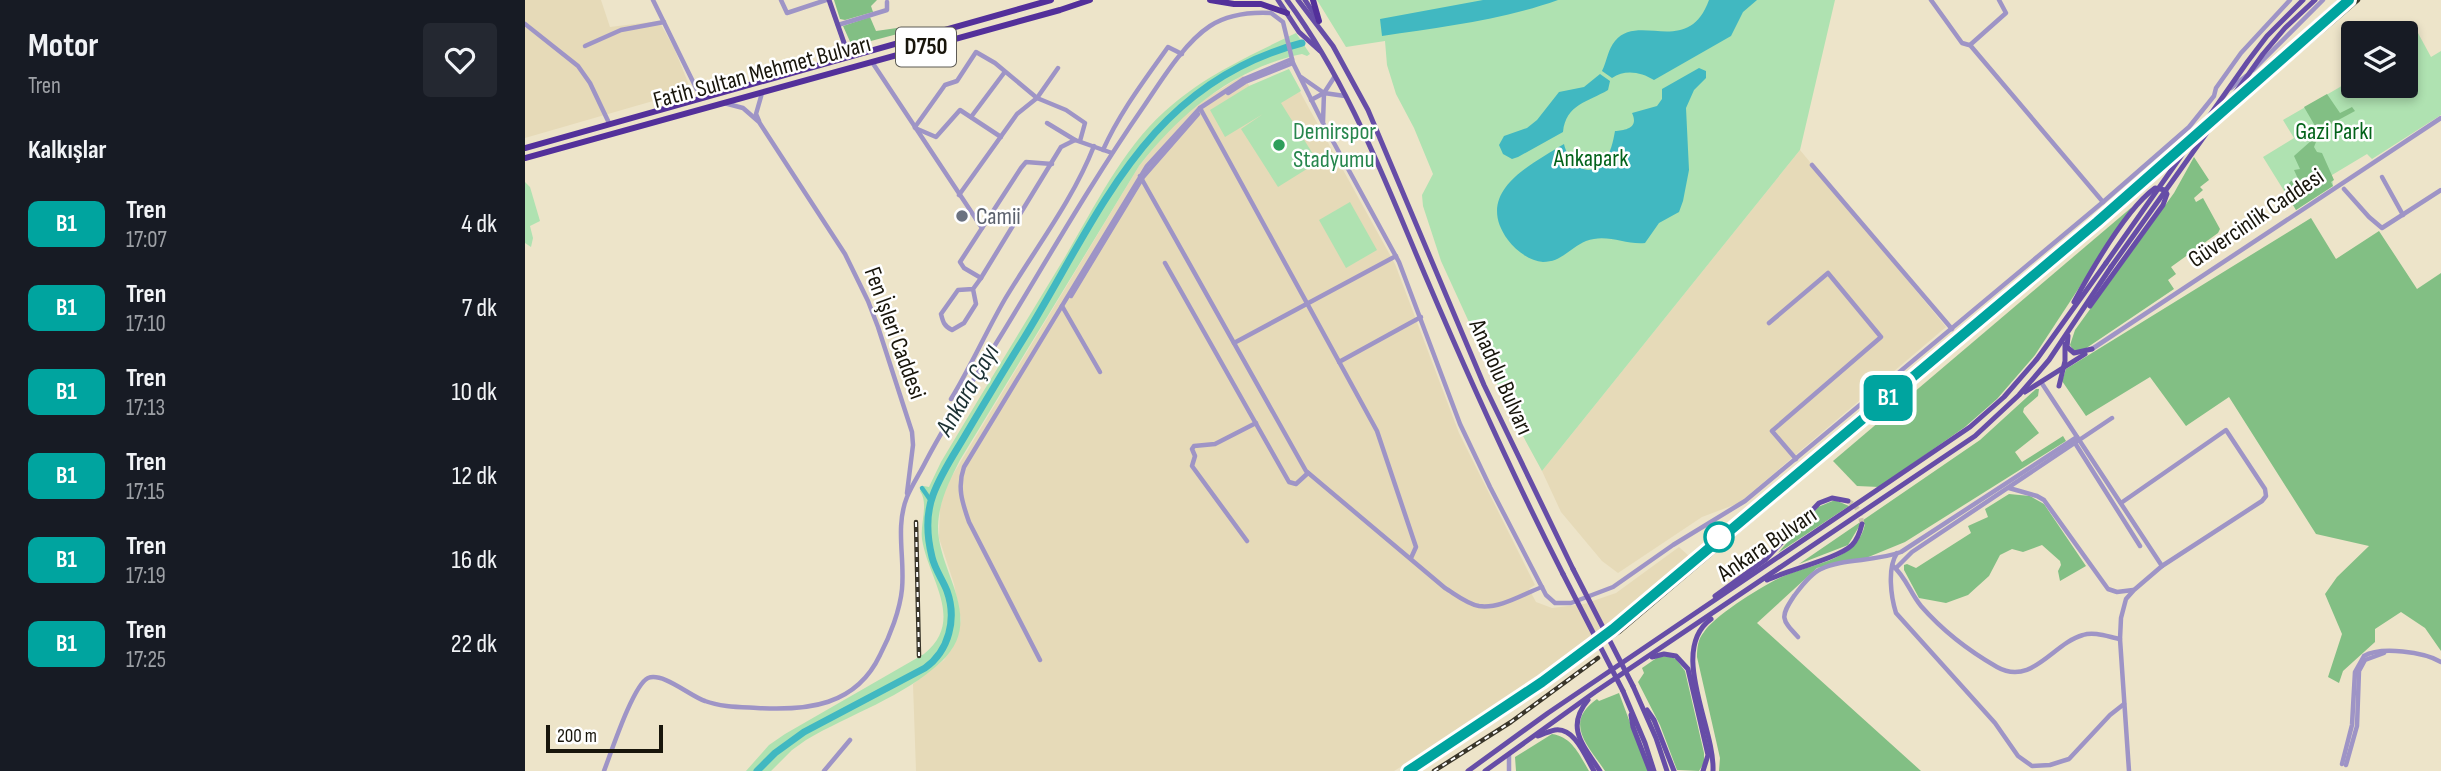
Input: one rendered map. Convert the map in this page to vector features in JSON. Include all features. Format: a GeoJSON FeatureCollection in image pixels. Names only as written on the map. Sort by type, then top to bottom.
{"type":"FeatureCollection","features":[{"type":"Feature","properties":{"kind":"highway","name":"Fatih Sultan Mehmet Bulvarı"},"geometry":{"type":"LineString","coordinates":[[525,148],[1051,0]]}},
{"type":"Feature","properties":{"kind":"highway","name":"Fatih Sultan Mehmet Bulvarı"},"geometry":{"type":"LineString","coordinates":[[525,158],[1090,0]]}},
{"type":"Feature","properties":{"kind":"highway"},"geometry":{"type":"LineString","coordinates":[[1210,0],[1234,4],[1262,4],[1287,13]]}},
{"type":"Feature","properties":{"kind":"highway"},"geometry":{"type":"LineString","coordinates":[[1313,0],[1317,22]]}},
{"type":"Feature","properties":{"kind":"main road"},"geometry":{"type":"LineString","coordinates":[[828,0],[849,57]]}},
{"type":"Feature","properties":{"kind":"main road"},"geometry":{"type":"LineString","coordinates":[[1278,0],[1299,32],[1323,52]]}},
{"type":"Feature","properties":{"kind":"main road","name":"Anadolu Bulvarı"},"geometry":{"type":"LineString","coordinates":[[1287,0],[1323,52],[1346,96],[1491,427],[1623,691],[1633,727],[1652,771]]}},
{"type":"Feature","properties":{"kind":"main road"},"geometry":{"type":"LineString","coordinates":[[1298,0],[1317,22]]}},
{"type":"Feature","properties":{"kind":"main road"},"geometry":{"type":"LineString","coordinates":[[1305,0],[1317,22]]}},
{"type":"Feature","properties":{"kind":"main road","name":"Ankara Bulvarı"},"geometry":{"type":"LineString","coordinates":[[1485,771],[1595,692],[1975,436],[2019,396],[2076,321],[2108,265],[2248,61],[2267,36],[2303,0]]}},
{"type":"Feature","properties":{"kind":"main road","name":"Ankara Bulvarı"},"geometry":{"type":"LineString","coordinates":[[1467,771],[1548,713],[1971,427],[2004,397],[2037,359],[2108,265],[2263,54],[2285,28],[2315,0]]}},
{"type":"Feature","properties":{"kind":"main road","name":"Anadolu Bulvarı"},"geometry":{"type":"LineString","coordinates":[[1317,22],[1368,110],[1484,385],[1633,686],[1667,771]]}},
{"type":"Feature","properties":{"kind":"main road","name":"Ankara Bulvarı"},"geometry":{"type":"LineString","coordinates":[[2063,322],[2093,268],[2137,206],[2155,188],[2165,190],[2167,194],[2163,205],[2100,294],[2076,321]]}},
{"type":"Feature","properties":{"kind":"main road"},"geometry":{"type":"LineString","coordinates":[[2059,386],[2066,361],[2067,338],[2076,321]]}},
{"type":"Feature","properties":{"kind":"main road"},"geometry":{"type":"LineString","coordinates":[[2067,338],[2067,347],[2074,353],[2092,349]]}},
{"type":"Feature","properties":{"kind":"main road"},"geometry":{"type":"LineString","coordinates":[[2019,396],[2092,349]]}},
{"type":"Feature","properties":{"kind":"main road"},"geometry":{"type":"LineString","coordinates":[[1702,609],[1719,593],[1765,560],[1819,503],[1836,497],[1848,501]]}},
{"type":"Feature","properties":{"kind":"main road"},"geometry":{"type":"LineString","coordinates":[[1713,771],[1712,750],[1693,670],[1692,650],[1702,626],[1739,600],[1748,589],[1789,570],[1844,551],[1855,542],[1863,524]]}},
{"type":"Feature","properties":{"kind":"main road"},"geometry":{"type":"LineString","coordinates":[[1642,661],[1669,654],[1686,665],[1708,755],[1703,771]]}},
{"type":"Feature","properties":{"kind":"main road"},"geometry":{"type":"LineString","coordinates":[[1595,692],[1580,709],[1576,720],[1578,733],[1599,771]]}},
{"type":"Feature","properties":{"kind":"main road"},"geometry":{"type":"LineString","coordinates":[[1640,702],[1654,720],[1674,771]]}},
{"type":"Feature","properties":{"kind":"main road"},"geometry":{"type":"LineString","coordinates":[[1529,740],[1554,730],[1566,732],[1577,741],[1594,771]]}},
{"type":"Feature","properties":{"kind":"street"},"geometry":{"type":"LineString","coordinates":[[653,0],[701,98]]}},
{"type":"Feature","properties":{"kind":"street"},"geometry":{"type":"LineString","coordinates":[[781,0],[787,13],[828,0]]}},
{"type":"Feature","properties":{"kind":"street"},"geometry":{"type":"LineString","coordinates":[[1019,0],[1022,9]]}},
{"type":"Feature","properties":{"kind":"street"},"geometry":{"type":"LineString","coordinates":[[1931,0],[1962,43],[1970,45],[2103,202]]}},
{"type":"Feature","properties":{"kind":"street"},"geometry":{"type":"LineString","coordinates":[[1970,45],[2006,13],[2000,0]]}},
{"type":"Feature","properties":{"kind":"street"},"geometry":{"type":"LineString","coordinates":[[2213,99],[2216,88],[2241,53],[2290,0]]}},
{"type":"Feature","properties":{"kind":"street"},"geometry":{"type":"LineString","coordinates":[[604,771],[638,687],[651,677],[662,677],[713,704],[789,710],[833,701],[856,686],[872,668],[880,656],[899,605],[902,590],[900,534],[907,498],[935,445],[1112,153],[1182,54],[1209,26],[1238,15],[1271,13],[1283,22],[1292,59],[1311,100],[1396,256],[1460,424],[1542,587],[1551,600],[1563,604],[1613,587],[1745,501],[2103,202],[2189,127],[2205,106],[2260,64],[2323,0]]}},
{"type":"Feature","properties":{"kind":"street"},"geometry":{"type":"LineString","coordinates":[[838,25],[887,10],[887,2]]}},
{"type":"Feature","properties":{"kind":"street"},"geometry":{"type":"LineString","coordinates":[[585,46],[621,30],[664,22]]}},
{"type":"Feature","properties":{"kind":"street"},"geometry":{"type":"LineString","coordinates":[[525,24],[577,66],[590,83],[609,123]]}},
{"type":"Feature","properties":{"kind":"street"},"geometry":{"type":"LineString","coordinates":[[1103,150],[1131,96],[1168,47],[1182,54]]}},
{"type":"Feature","properties":{"kind":"street"},"geometry":{"type":"LineString","coordinates":[[915,127],[945,85],[957,81],[976,52],[995,63],[1037,98],[1066,110],[1086,123],[1078,141],[1061,147],[973,289],[976,304],[964,323],[952,330],[943,323],[941,314],[958,290],[973,289]]}},
{"type":"Feature","properties":{"kind":"street"},"geometry":{"type":"LineString","coordinates":[[1040,660],[969,522],[959,485],[964,467],[1141,177],[1200,109],[1245,82],[1292,59]]}},
{"type":"Feature","properties":{"kind":"street"},"geometry":{"type":"LineString","coordinates":[[872,62],[982,228]]}},
{"type":"Feature","properties":{"kind":"street"},"geometry":{"type":"LineString","coordinates":[[959,195],[1017,114],[1037,98],[1058,68]]}},
{"type":"Feature","properties":{"kind":"street"},"geometry":{"type":"LineString","coordinates":[[971,117],[1004,73]]}},
{"type":"Feature","properties":{"kind":"street"},"geometry":{"type":"LineString","coordinates":[[1311,100],[1324,93],[1335,76]]}},
{"type":"Feature","properties":{"kind":"street"},"geometry":{"type":"LineString","coordinates":[[1300,77],[1324,93],[1346,96]]}},
{"type":"Feature","properties":{"kind":"street"},"geometry":{"type":"LineString","coordinates":[[759,122],[756,114],[762,92]]}},
{"type":"Feature","properties":{"kind":"street"},"geometry":{"type":"LineString","coordinates":[[1323,123],[1324,93]]}},
{"type":"Feature","properties":{"kind":"street"},"geometry":{"type":"LineString","coordinates":[[723,103],[743,108],[759,122]]}},
{"type":"Feature","properties":{"kind":"street"},"geometry":{"type":"LineString","coordinates":[[1200,109],[1377,432],[1416,547],[1411,558]]}},
{"type":"Feature","properties":{"kind":"street"},"geometry":{"type":"LineString","coordinates":[[915,127],[936,137],[958,112],[964,111],[1001,137]]}},
{"type":"Feature","properties":{"kind":"street","name":"Güvercinlik Caddesi"},"geometry":{"type":"LineString","coordinates":[[2092,349],[2441,118]]}},
{"type":"Feature","properties":{"kind":"street","name":"Fen İşleri Caddesi"},"geometry":{"type":"LineString","coordinates":[[759,122],[845,254],[869,301],[912,432],[907,498]]}},
{"type":"Feature","properties":{"kind":"street"},"geometry":{"type":"LineString","coordinates":[[1047,122],[1078,141],[1112,153]]}},
{"type":"Feature","properties":{"kind":"street"},"geometry":{"type":"LineString","coordinates":[[951,399],[1004,301],[1068,197],[1094,146]]}},
{"type":"Feature","properties":{"kind":"street"},"geometry":{"type":"LineString","coordinates":[[981,278],[964,268],[960,262],[1026,162],[1052,164]]}},
{"type":"Feature","properties":{"kind":"street"},"geometry":{"type":"LineString","coordinates":[[1812,165],[1952,329]]}},
{"type":"Feature","properties":{"kind":"street"},"geometry":{"type":"LineString","coordinates":[[1141,177],[1308,473],[1445,588],[1471,604],[1481,607],[1499,604],[1542,587]]}},
{"type":"Feature","properties":{"kind":"street"},"geometry":{"type":"LineString","coordinates":[[2382,177],[2403,215]]}},
{"type":"Feature","properties":{"kind":"street","name":"Güvercinlik Caddesi"},"geometry":{"type":"LineString","coordinates":[[2344,189],[2382,228],[2441,190]]}},
{"type":"Feature","properties":{"kind":"street"},"geometry":{"type":"LineString","coordinates":[[1234,343],[1396,256]]}},
{"type":"Feature","properties":{"kind":"street"},"geometry":{"type":"LineString","coordinates":[[1165,262],[1289,482],[1296,484],[1308,473]]}},
{"type":"Feature","properties":{"kind":"street"},"geometry":{"type":"LineString","coordinates":[[1769,323],[1828,273],[1881,337],[1772,431],[1796,459]]}},
{"type":"Feature","properties":{"kind":"street"},"geometry":{"type":"LineString","coordinates":[[1063,307],[1100,372]]}},
{"type":"Feature","properties":{"kind":"street"},"geometry":{"type":"LineString","coordinates":[[1339,362],[1420,317]]}},
{"type":"Feature","properties":{"kind":"street"},"geometry":{"type":"LineString","coordinates":[[2041,382],[2140,546]]}},
{"type":"Feature","properties":{"kind":"street"},"geometry":{"type":"LineString","coordinates":[[1798,637],[1785,623],[1785,609],[1802,585],[1818,570],[1828,566],[1880,559],[1897,553],[2112,418]]}},
{"type":"Feature","properties":{"kind":"street"},"geometry":{"type":"LineString","coordinates":[[1247,541],[1192,466],[1195,456],[1192,449],[1194,446],[1215,444],[1256,423]]}},
{"type":"Feature","properties":{"kind":"street"},"geometry":{"type":"LineString","coordinates":[[2121,503],[2226,430],[2266,489],[2266,496],[2262,501],[2162,566],[2126,599],[2120,639],[2129,771]]}},
{"type":"Feature","properties":{"kind":"street"},"geometry":{"type":"LineString","coordinates":[[2076,440],[1912,552],[1894,567],[1891,591],[1896,613],[1995,723],[2018,756],[2032,766],[2069,759],[2110,715],[2124,704]]}},
{"type":"Feature","properties":{"kind":"street"},"geometry":{"type":"LineString","coordinates":[[2076,440],[2162,566]]}},
{"type":"Feature","properties":{"kind":"street"},"geometry":{"type":"LineString","coordinates":[[2008,488],[2044,500],[2108,589],[2117,592],[2134,590]]}},
{"type":"Feature","properties":{"kind":"street"},"geometry":{"type":"LineString","coordinates":[[1897,553],[1892,560],[1894,567],[1921,606],[1949,634],[2009,673],[2034,667],[2064,644],[2084,634],[2120,639]]}},
{"type":"Feature","properties":{"kind":"street"},"geometry":{"type":"LineString","coordinates":[[2344,764],[2352,725],[2353,687],[2357,665],[2369,652],[2380,650],[2424,655],[2441,662]]}},
{"type":"Feature","properties":{"kind":"street"},"geometry":{"type":"LineString","coordinates":[[824,771],[850,740]]}},
{"type":"Feature","properties":{"kind":"street"},"geometry":{"type":"LineString","coordinates":[[1509,754],[1509,771]]}},
{"type":"Feature","properties":{"kind":"shaded area"},"geometry":{"type":"Polygon","coordinates":[[[525,0],[601,0],[610,27],[659,21],[674,48],[691,90],[525,138],[525,0]]]}},
{"type":"Feature","properties":{"kind":"shaded area"},"geometry":{"type":"Polygon","coordinates":[[[1289,72],[1395,264],[1459,433],[1535,585],[1529,589],[1536,602],[1552,608],[1584,604],[1616,593],[1679,547],[1690,557],[1618,620],[1462,729],[1394,771],[916,771],[913,684],[944,660],[952,649],[961,620],[954,584],[939,538],[940,507],[946,486],[1139,166],[1169,129],[1200,102],[1243,75],[1251,89],[1289,72]]]}},
{"type":"Feature","properties":{"kind":"shaded area"},"geometry":{"type":"Polygon","coordinates":[[[1800,150],[1946,327],[1739,503],[1702,517],[1618,573],[1602,561],[1561,512],[1542,471],[1800,150]]]}},
{"type":"Feature","properties":{"kind":"green space"},"geometry":{"type":"Polygon","coordinates":[[[834,0],[877,0],[871,6],[873,12],[845,20],[840,19],[834,0]]]}},
{"type":"Feature","properties":{"kind":"green space","name":"Ankapark"},"geometry":{"type":"Polygon","coordinates":[[[1317,0],[1835,0],[1800,150],[1542,471],[1511,414],[1441,261],[1423,206],[1422,195],[1433,174],[1396,94],[1387,65],[1385,41],[1346,47],[1317,0]]]}},
{"type":"Feature","properties":{"kind":"green space"},"geometry":{"type":"Polygon","coordinates":[[[870,17],[876,31],[904,27],[905,32],[852,46],[843,26],[870,17]]]}},
{"type":"Feature","properties":{"kind":"green space"},"geometry":{"type":"Polygon","coordinates":[[[1296,33],[1310,54],[1277,61],[1254,70],[1210,95],[1172,128],[1139,166],[960,460],[948,484],[938,526],[940,543],[960,612],[960,629],[954,646],[941,662],[910,685],[806,740],[771,771],[746,771],[769,745],[785,734],[924,654],[936,641],[942,627],[943,613],[922,539],[924,502],[920,491],[924,486],[929,487],[941,462],[1098,200],[1135,144],[1164,112],[1194,88],[1296,33]]]}},
{"type":"Feature","properties":{"kind":"green space","name":"Gazi Parkı"},"geometry":{"type":"Polygon","coordinates":[[[2418,33],[2431,57],[2441,51],[2441,115],[2372,159],[2367,154],[2332,175],[2333,186],[2296,210],[2263,157],[2294,138],[2283,120],[2340,87],[2341,98],[2418,98],[2418,33]]]}},
{"type":"Feature","properties":{"kind":"green space"},"geometry":{"type":"Polygon","coordinates":[[[1289,69],[1301,91],[1281,103],[1318,162],[1278,187],[1241,129],[1263,114],[1225,137],[1210,110],[1249,86],[1289,69]]]}},
{"type":"Feature","properties":{"kind":"green space"},"geometry":{"type":"Polygon","coordinates":[[[2327,94],[2340,113],[2352,107],[2355,111],[2318,131],[2304,107],[2327,94]]]}},
{"type":"Feature","properties":{"kind":"green space"},"geometry":{"type":"Polygon","coordinates":[[[2312,140],[2316,142],[2314,147],[2317,152],[2322,153],[2334,180],[2331,182],[2333,186],[2296,210],[2284,189],[2291,181],[2299,181],[2294,170],[2300,169],[2294,156],[2312,140]]]}},
{"type":"Feature","properties":{"kind":"green space"},"geometry":{"type":"Polygon","coordinates":[[[2194,157],[2209,180],[2200,187],[2203,190],[2194,198],[2196,202],[2203,198],[2220,229],[2218,233],[2171,267],[2176,274],[2168,280],[2174,289],[2082,351],[2074,351],[2070,345],[2075,330],[2174,193],[2194,157]]]}},
{"type":"Feature","properties":{"kind":"green space"},"geometry":{"type":"Polygon","coordinates":[[[525,182],[530,187],[540,221],[530,226],[533,238],[531,247],[525,243],[525,182]]]}},
{"type":"Feature","properties":{"kind":"green space"},"geometry":{"type":"Polygon","coordinates":[[[1350,202],[1377,250],[1346,268],[1319,220],[1350,202]]]}},
{"type":"Feature","properties":{"kind":"green space"},"geometry":{"type":"Polygon","coordinates":[[[2132,207],[2035,355],[1997,399],[1965,427],[1879,487],[1857,486],[1833,461],[2132,207]]]}},
{"type":"Feature","properties":{"kind":"green space"},"geometry":{"type":"Polygon","coordinates":[[[2311,218],[2336,259],[2379,231],[2417,289],[2441,273],[2441,651],[2425,628],[2401,612],[2375,629],[2375,642],[2343,671],[2339,683],[2328,677],[2342,634],[2325,594],[2337,577],[2369,546],[2316,534],[2229,397],[2186,426],[2150,377],[2086,416],[2062,381],[2066,369],[2311,218]]]}},
{"type":"Feature","properties":{"kind":"green space"},"geometry":{"type":"Polygon","coordinates":[[[2039,389],[2038,396],[2023,412],[2039,433],[2015,452],[2022,462],[2063,436],[2066,441],[1905,542],[1866,558],[1817,568],[1757,623],[1921,771],[1719,771],[1720,758],[1697,657],[1698,644],[1704,632],[1730,608],[1769,584],[1845,552],[1861,536],[1865,524],[1860,525],[1848,545],[1799,564],[1980,440],[2039,389]]]}},
{"type":"Feature","properties":{"kind":"green space"},"geometry":{"type":"Polygon","coordinates":[[[2009,494],[2030,496],[2044,504],[2086,566],[2060,581],[2060,561],[2042,545],[2023,552],[2012,549],[2000,555],[1989,576],[1968,595],[1946,603],[1919,598],[1904,565],[1916,568],[1971,533],[1968,526],[1988,517],[1985,509],[2009,494]]]}},
{"type":"Feature","properties":{"kind":"green space"},"geometry":{"type":"Polygon","coordinates":[[[1835,500],[1849,506],[1778,553],[1818,507],[1835,500]]]}},
{"type":"Feature","properties":{"kind":"green space"},"geometry":{"type":"Polygon","coordinates":[[[1658,657],[1676,659],[1685,671],[1704,753],[1704,763],[1699,771],[1677,770],[1660,725],[1638,682],[1644,673],[1642,668],[1658,657]]]}},
{"type":"Feature","properties":{"kind":"green space"},"geometry":{"type":"Polygon","coordinates":[[[1619,693],[1648,771],[1605,771],[1582,734],[1580,725],[1587,708],[1597,699],[1599,701],[1619,693]]]}},
{"type":"Feature","properties":{"kind":"green space"},"geometry":{"type":"Polygon","coordinates":[[[1552,734],[1570,743],[1589,771],[1516,771],[1515,757],[1552,734]]]}},
{"type":"Feature","properties":{"kind":"water"},"geometry":{"type":"Polygon","coordinates":[[[1483,0],[1558,0],[1493,18],[1382,36],[1380,19],[1483,0]]]}},
{"type":"Feature","properties":{"kind":"water"},"geometry":{"type":"Polygon","coordinates":[[[1709,0],[1757,0],[1743,12],[1731,36],[1654,80],[1633,73],[1622,73],[1612,78],[1602,71],[1613,44],[1625,33],[1676,31],[1689,27],[1700,17],[1709,0]]]}},
{"type":"Feature","properties":{"kind":"water"},"geometry":{"type":"Polygon","coordinates":[[[1699,68],[1706,71],[1706,78],[1694,90],[1686,108],[1689,170],[1679,212],[1659,223],[1645,243],[1594,239],[1561,257],[1543,262],[1524,255],[1511,244],[1499,223],[1497,208],[1501,194],[1510,182],[1536,161],[1564,144],[1566,151],[1579,167],[1591,170],[1597,167],[1608,155],[1615,131],[1633,125],[1632,113],[1657,106],[1662,99],[1662,89],[1699,68]]]}},
{"type":"Feature","properties":{"kind":"water"},"geometry":{"type":"Polygon","coordinates":[[[1600,74],[1610,81],[1608,90],[1573,110],[1568,115],[1563,132],[1518,157],[1512,159],[1503,154],[1499,145],[1504,136],[1527,128],[1537,120],[1559,92],[1584,87],[1600,74]]]}},
{"type":"Feature","properties":{"kind":"waterway","name":"Ankara Çayı"},"geometry":{"type":"LineString","coordinates":[[757,771],[775,753],[804,732],[925,668],[940,653],[949,634],[951,612],[947,591],[933,562],[928,518],[933,495],[948,463],[1104,201],[1133,159],[1166,121],[1204,89],[1249,62],[1302,43]]}},
{"type":"Feature","properties":{"kind":"waterway"},"geometry":{"type":"LineString","coordinates":[[922,488],[931,501]]}},
{"type":"Feature","properties":{"kind":"tunnel"},"geometry":{"type":"LineString","coordinates":[[1848,501],[1855,506],[1862,524]]}},
{"type":"Feature","properties":{"kind":"railway"},"geometry":{"type":"LineString","coordinates":[[2307,30],[2341,0]]}},
{"type":"Feature","properties":{"kind":"railway"},"geometry":{"type":"LineString","coordinates":[[1414,771],[1619,632],[2358,0]]}},
{"type":"Feature","properties":{"kind":"railway"},"geometry":{"type":"LineString","coordinates":[[1641,600],[1778,485]]}},
{"type":"Feature","properties":{"kind":"railway"},"geometry":{"type":"LineString","coordinates":[[916,522],[919,656]]}},
{"type":"Feature","properties":{"kind":"railway"},"geometry":{"type":"LineString","coordinates":[[1434,771],[1511,722],[1598,658]]}},
{"type":"Feature","properties":{"kind":"train","name":"B1"},"geometry":{"type":"LineString","coordinates":[[1408,771],[1542,682],[1613,629],[2097,222],[2349,0]]}},
{"type":"Feature","properties":{"kind":"place","name":"Demirspor Stadyumu"},"geometry":{"type":"Point","coordinates":[1279,145]}},
{"type":"Feature","properties":{"kind":"place","name":"Camii"},"geometry":{"type":"Point","coordinates":[962,216]}}]}
